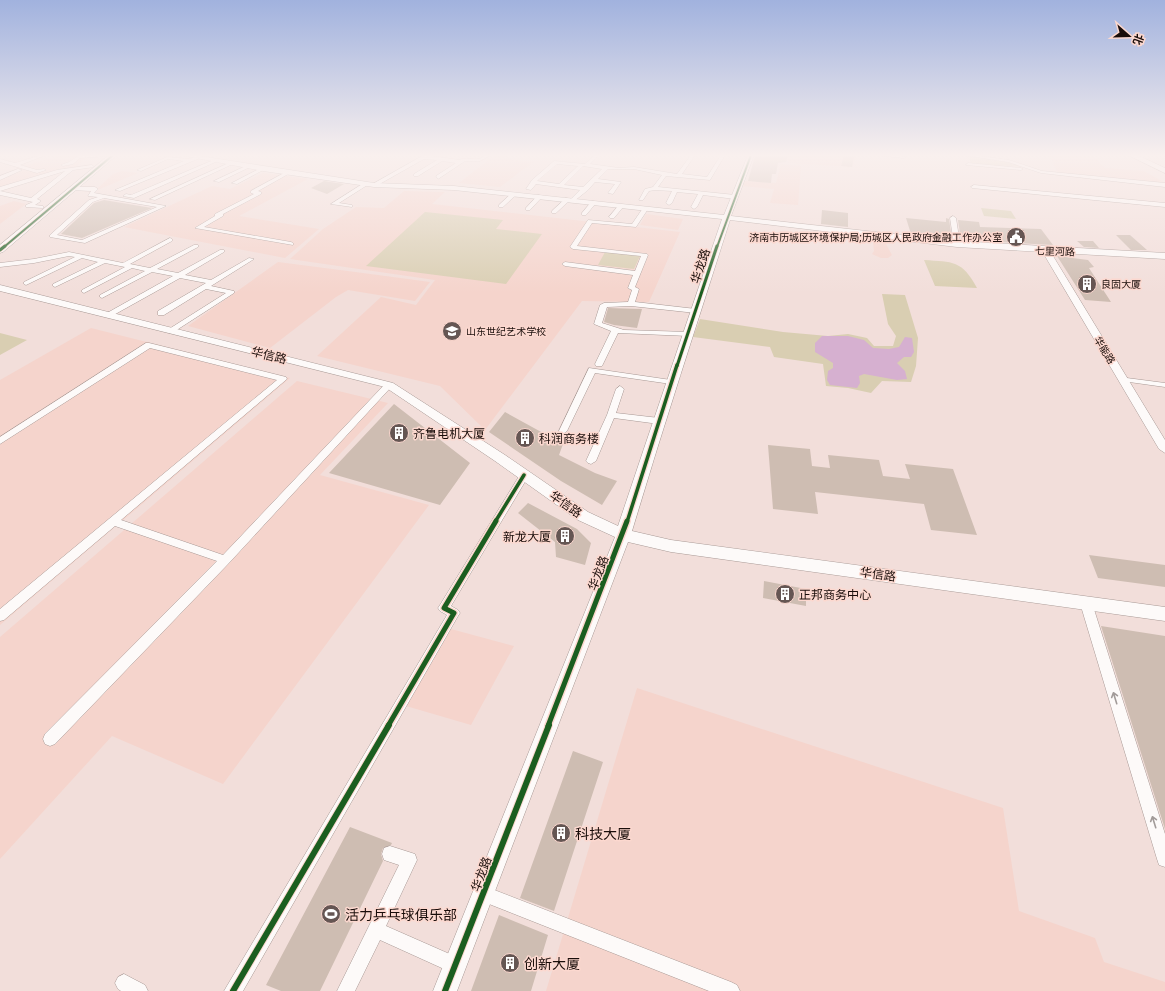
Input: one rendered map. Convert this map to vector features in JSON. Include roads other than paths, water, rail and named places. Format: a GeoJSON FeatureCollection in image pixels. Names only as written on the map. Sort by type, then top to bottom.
{"type":"FeatureCollection","features":[{"type":"Feature","properties":{"kind":"main road"},"geometry":{"type":"LineString","coordinates":[[0,240],[47,201]]}},
{"type":"Feature","properties":{"kind":"main road"},"geometry":{"type":"LineString","coordinates":[[0,250],[58,201]]}},
{"type":"Feature","properties":{"kind":"main road","name":"七里河路"},"geometry":{"type":"LineString","coordinates":[[585,201],[726,219],[957,244],[1046,251],[1165,256]]}},
{"type":"Feature","properties":{"kind":"main road","name":"华龙路"},"geometry":{"type":"LineString","coordinates":[[445,991],[623,535],[671,382],[689,334],[726,219],[733,201]]}},
{"type":"Feature","properties":{"kind":"main road","name":"华信路"},"geometry":{"type":"LineString","coordinates":[[0,288],[389,385],[583,516],[623,535],[671,546],[1165,614]]}},
{"type":"Feature","properties":{"kind":"street"},"geometry":{"type":"LineString","coordinates":[[26,201],[32,202]]}},
{"type":"Feature","properties":{"kind":"street"},"geometry":{"type":"LineString","coordinates":[[91,201],[52,236],[83,242],[163,206],[135,201]]}},
{"type":"Feature","properties":{"kind":"street"},"geometry":{"type":"LineString","coordinates":[[243,201],[217,215],[221,215],[198,228],[291,244]]}},
{"type":"Feature","properties":{"kind":"street"},"geometry":{"type":"LineString","coordinates":[[338,201],[334,204],[350,206]]}},
{"type":"Feature","properties":{"kind":"street"},"geometry":{"type":"LineString","coordinates":[[501,206],[506,201]]}},
{"type":"Feature","properties":{"kind":"street"},"geometry":{"type":"LineString","coordinates":[[528,209],[535,201]]}},
{"type":"Feature","properties":{"kind":"street"},"geometry":{"type":"LineString","coordinates":[[554,212],[569,201]]}},
{"type":"Feature","properties":{"kind":"street"},"geometry":{"type":"LineString","coordinates":[[694,206],[697,201]]}},
{"type":"Feature","properties":{"kind":"street"},"geometry":{"type":"LineString","coordinates":[[1125,201],[1165,205]]}},
{"type":"Feature","properties":{"kind":"street"},"geometry":{"type":"LineString","coordinates":[[32,202],[28,206],[41,206]]}},
{"type":"Feature","properties":{"kind":"street"},"geometry":{"type":"LineString","coordinates":[[584,214],[594,202]]}},
{"type":"Feature","properties":{"kind":"street"},"geometry":{"type":"LineString","coordinates":[[612,218],[621,206]]}},
{"type":"Feature","properties":{"kind":"street"},"geometry":{"type":"LineString","coordinates":[[631,304],[636,289],[631,288],[645,255],[573,246],[590,221],[634,226],[645,208]]}},
{"type":"Feature","properties":{"kind":"street"},"geometry":{"type":"LineString","coordinates":[[953,218],[957,244]]}},
{"type":"Feature","properties":{"kind":"street"},"geometry":{"type":"LineString","coordinates":[[84,291],[170,240]]}},
{"type":"Feature","properties":{"kind":"street"},"geometry":{"type":"LineString","coordinates":[[0,265],[19,266],[34,261],[72,254],[89,246]]}},
{"type":"Feature","properties":{"kind":"street"},"geometry":{"type":"LineString","coordinates":[[102,296],[196,246]]}},
{"type":"Feature","properties":{"kind":"street"},"geometry":{"type":"LineString","coordinates":[[110,315],[222,251]]}},
{"type":"Feature","properties":{"kind":"street","name":"华能路"},"geometry":{"type":"LineString","coordinates":[[1046,251],[1165,449]]}},
{"type":"Feature","properties":{"kind":"street"},"geometry":{"type":"LineString","coordinates":[[72,254],[212,282]]}},
{"type":"Feature","properties":{"kind":"street"},"geometry":{"type":"LineString","coordinates":[[26,283],[82,256]]}},
{"type":"Feature","properties":{"kind":"street"},"geometry":{"type":"LineString","coordinates":[[161,313],[250,259]]}},
{"type":"Feature","properties":{"kind":"street"},"geometry":{"type":"LineString","coordinates":[[55,285],[104,261]]}},
{"type":"Feature","properties":{"kind":"street"},"geometry":{"type":"LineString","coordinates":[[565,264],[637,273]]}},
{"type":"Feature","properties":{"kind":"street"},"geometry":{"type":"LineString","coordinates":[[172,331],[232,292],[205,287]]}},
{"type":"Feature","properties":{"kind":"street"},"geometry":{"type":"LineString","coordinates":[[689,334],[615,331],[598,324],[604,305],[631,304],[696,311]]}},
{"type":"Feature","properties":{"kind":"street"},"geometry":{"type":"LineString","coordinates":[[599,364],[615,331]]}},
{"type":"Feature","properties":{"kind":"street"},"geometry":{"type":"LineString","coordinates":[[0,441],[149,345],[283,379],[0,616]]}},
{"type":"Feature","properties":{"kind":"street"},"geometry":{"type":"LineString","coordinates":[[562,431],[592,370],[671,382]]}},
{"type":"Feature","properties":{"kind":"street"},"geometry":{"type":"LineString","coordinates":[[1122,379],[1165,385]]}},
{"type":"Feature","properties":{"kind":"street"},"geometry":{"type":"LineString","coordinates":[[50,739],[225,560],[389,385]]}},
{"type":"Feature","properties":{"kind":"street"},"geometry":{"type":"LineString","coordinates":[[591,462],[620,389]]}},
{"type":"Feature","properties":{"kind":"street"},"geometry":{"type":"LineString","coordinates":[[611,414],[659,421]]}},
{"type":"Feature","properties":{"kind":"street"},"geometry":{"type":"LineString","coordinates":[[233,991],[454,613],[444,608],[524,475]]}},
{"type":"Feature","properties":{"kind":"street"},"geometry":{"type":"LineString","coordinates":[[113,521],[225,560]]}},
{"type":"Feature","properties":{"kind":"street"},"geometry":{"type":"LineString","coordinates":[[1086,603],[1165,859]]}},
{"type":"Feature","properties":{"kind":"street"},"geometry":{"type":"LineString","coordinates":[[346,991],[409,860],[390,854]]}},
{"type":"Feature","properties":{"kind":"street"},"geometry":{"type":"LineString","coordinates":[[484,894],[731,991]]}},
{"type":"Feature","properties":{"kind":"street"},"geometry":{"type":"LineString","coordinates":[[376,930],[455,964]]}},
{"type":"Feature","properties":{"kind":"place","name":"济南市历城区环境保护局;历城区人民政府金融工作办公室"},"geometry":{"type":"Point","coordinates":[1016,237]}},
{"type":"Feature","properties":{"kind":"place","name":"良固大厦"},"geometry":{"type":"Point","coordinates":[1087,284]}},
{"type":"Feature","properties":{"kind":"place","name":"山东世纪艺术学校"},"geometry":{"type":"Point","coordinates":[452,331]}},
{"type":"Feature","properties":{"kind":"place","name":"齐鲁电机大厦"},"geometry":{"type":"Point","coordinates":[399,433]}},
{"type":"Feature","properties":{"kind":"place","name":"科润商务楼"},"geometry":{"type":"Point","coordinates":[525,438]}},
{"type":"Feature","properties":{"kind":"place","name":"新龙大厦"},"geometry":{"type":"Point","coordinates":[565,536]}},
{"type":"Feature","properties":{"kind":"place","name":"正邦商务中心"},"geometry":{"type":"Point","coordinates":[785,594]}},
{"type":"Feature","properties":{"kind":"place","name":"科技大厦"},"geometry":{"type":"Point","coordinates":[561,833]}},
{"type":"Feature","properties":{"kind":"place","name":"活力乒乓球俱乐部"},"geometry":{"type":"Point","coordinates":[331,914]}},
{"type":"Feature","properties":{"kind":"place","name":"创新大厦"},"geometry":{"type":"Point","coordinates":[510,963]}}]}
